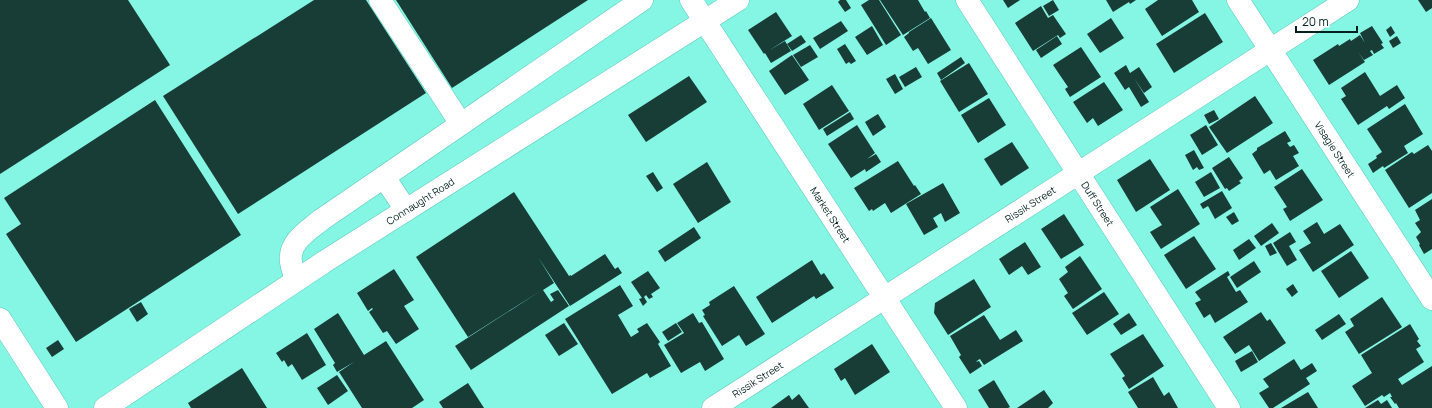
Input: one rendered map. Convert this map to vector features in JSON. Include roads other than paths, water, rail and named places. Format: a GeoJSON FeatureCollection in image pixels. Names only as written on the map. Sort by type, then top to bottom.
{"type":"FeatureCollection","features":[{"type":"Feature","properties":{"kind":"street"},"geometry":{"type":"LineString","coordinates":[[380,0],[461,124]]}},
{"type":"Feature","properties":{"kind":"street"},"geometry":{"type":"LineString","coordinates":[[296,280],[291,260],[292,248],[299,238],[321,220],[642,0]]}},
{"type":"Feature","properties":{"kind":"street","name":"Market Street"},"geometry":{"type":"LineString","coordinates":[[691,0],[956,408]]}},
{"type":"Feature","properties":{"kind":"street","name":"Connaught Road"},"geometry":{"type":"LineString","coordinates":[[105,408],[296,280],[738,0]]}},
{"type":"Feature","properties":{"kind":"street","name":"Duff Street"},"geometry":{"type":"LineString","coordinates":[[967,0],[1229,408]]}},
{"type":"Feature","properties":{"kind":"street","name":"Visagie Street"},"geometry":{"type":"LineString","coordinates":[[1238,0],[1432,299]]}},
{"type":"Feature","properties":{"kind":"street","name":"Rissik Street"},"geometry":{"type":"LineString","coordinates":[[713,408],[1348,0]]}},
{"type":"Feature","properties":{"kind":"street"},"geometry":{"type":"LineString","coordinates":[[384,177],[406,210]]}},
{"type":"Feature","properties":{"kind":"street"},"geometry":{"type":"LineString","coordinates":[[0,319],[57,408]]}}]}
